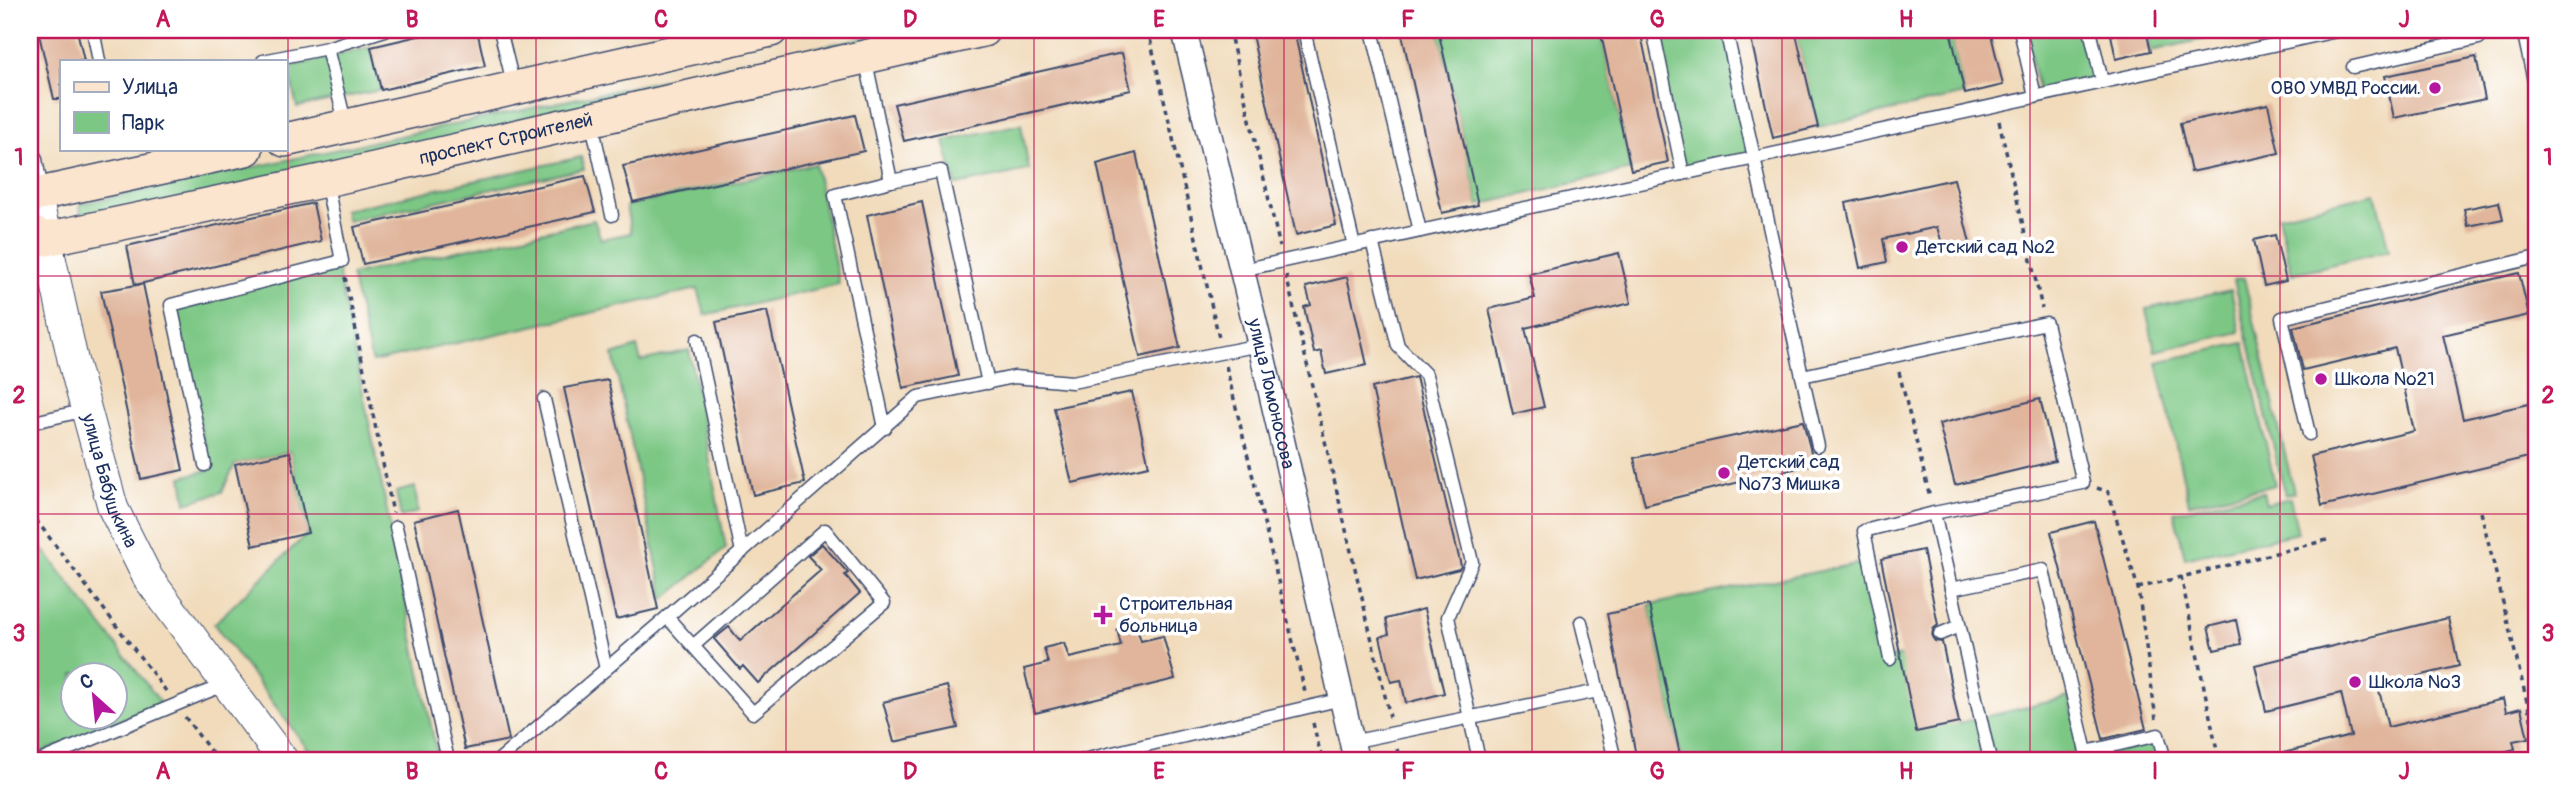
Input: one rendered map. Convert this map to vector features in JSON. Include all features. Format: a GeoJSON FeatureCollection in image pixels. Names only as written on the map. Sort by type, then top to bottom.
{"type":"FeatureCollection","features":[{"type":"Feature","properties":{"kind":"main road"},"geometry":{"type":"LineString","coordinates":[[287,140],[771,30]]}},
{"type":"Feature","properties":{"kind":"main road","name":"проспект Строителей"},"geometry":{"type":"LineString","coordinates":[[38,235],[326,180],[983,30]]}},
{"type":"Feature","properties":{"kind":"main road"},"geometry":{"type":"LineString","coordinates":[[34,196],[241,150]]}},
{"type":"Feature","properties":{"kind":"street","name":"улица Ломоносова"},"geometry":{"type":"LineString","coordinates":[[1184,30],[1354,751]]}},
{"type":"Feature","properties":{"kind":"street","name":"улица Бабушкина"},"geometry":{"type":"LineString","coordinates":[[35,154],[34,196],[38,235],[113,508],[148,578],[283,760]]}},
{"type":"Feature","properties":{"kind":"lane"},"geometry":{"type":"LineString","coordinates":[[93,30],[99,60]]}},
{"type":"Feature","properties":{"kind":"lane"},"geometry":{"type":"LineString","coordinates":[[268,60],[327,48],[385,30]]}},
{"type":"Feature","properties":{"kind":"lane"},"geometry":{"type":"LineString","coordinates":[[500,30],[514,88]]}},
{"type":"Feature","properties":{"kind":"lane"},"geometry":{"type":"LineString","coordinates":[[1304,30],[1354,246]]}},
{"type":"Feature","properties":{"kind":"lane"},"geometry":{"type":"LineString","coordinates":[[1373,30],[1420,232]]}},
{"type":"Feature","properties":{"kind":"lane"},"geometry":{"type":"LineString","coordinates":[[1653,30],[1683,174]]}},
{"type":"Feature","properties":{"kind":"lane"},"geometry":{"type":"LineString","coordinates":[[1726,30],[1818,446]]}},
{"type":"Feature","properties":{"kind":"lane"},"geometry":{"type":"LineString","coordinates":[[2020,30],[2035,96]]}},
{"type":"Feature","properties":{"kind":"lane"},"geometry":{"type":"LineString","coordinates":[[2090,30],[2102,81]]}},
{"type":"Feature","properties":{"kind":"lane"},"geometry":{"type":"LineString","coordinates":[[1242,270],[2342,30]]}},
{"type":"Feature","properties":{"kind":"lane"},"geometry":{"type":"LineString","coordinates":[[2353,67],[2479,38],[2483,30]]}},
{"type":"Feature","properties":{"kind":"lane"},"geometry":{"type":"LineString","coordinates":[[2523,30],[2537,95]]}},
{"type":"Feature","properties":{"kind":"lane"},"geometry":{"type":"LineString","coordinates":[[327,48],[346,127]]}},
{"type":"Feature","properties":{"kind":"lane"},"geometry":{"type":"LineString","coordinates":[[865,57],[891,181]]}},
{"type":"Feature","properties":{"kind":"lane"},"geometry":{"type":"LineString","coordinates":[[591,119],[612,215]]}},
{"type":"Feature","properties":{"kind":"lane"},"geometry":{"type":"LineString","coordinates":[[886,428],[835,195],[941,171],[988,383]]}},
{"type":"Feature","properties":{"kind":"lane"},"geometry":{"type":"LineString","coordinates":[[205,465],[171,305],[342,261],[326,180]]}},
{"type":"Feature","properties":{"kind":"lane"},"geometry":{"type":"LineString","coordinates":[[1372,241],[1398,346],[1426,375],[1472,562],[1448,617],[1479,760]]}},
{"type":"Feature","properties":{"kind":"lane"},"geometry":{"type":"LineString","coordinates":[[2309,433],[2282,318],[2537,257]]}},
{"type":"Feature","properties":{"kind":"lane"},"geometry":{"type":"LineString","coordinates":[[1802,376],[2046,323],[2083,483],[1934,513],[1864,531],[1890,659]]}},
{"type":"Feature","properties":{"kind":"lane"},"geometry":{"type":"LineString","coordinates":[[698,340],[742,552]]}},
{"type":"Feature","properties":{"kind":"lane"},"geometry":{"type":"LineString","coordinates":[[499,760],[886,428],[918,397],[1014,377],[1072,382],[1260,345]]}},
{"type":"Feature","properties":{"kind":"lane"},"geometry":{"type":"LineString","coordinates":[[544,399],[606,669]]}},
{"type":"Feature","properties":{"kind":"lane"},"geometry":{"type":"LineString","coordinates":[[30,423],[86,410]]}},
{"type":"Feature","properties":{"kind":"lane"},"geometry":{"type":"LineString","coordinates":[[1934,513],[1990,760]]}},
{"type":"Feature","properties":{"kind":"lane"},"geometry":{"type":"LineString","coordinates":[[396,527],[448,760]]}},
{"type":"Feature","properties":{"kind":"lane"},"geometry":{"type":"LineString","coordinates":[[667,617],[753,713],[884,603],[825,530],[693,646]]}},
{"type":"Feature","properties":{"kind":"lane"},"geometry":{"type":"LineString","coordinates":[[1951,589],[2043,570],[2086,752],[2158,735],[2165,760]]}},
{"type":"Feature","properties":{"kind":"lane"},"geometry":{"type":"LineString","coordinates":[[1581,622],[1615,760]]}},
{"type":"Feature","properties":{"kind":"lane"},"geometry":{"type":"LineString","coordinates":[[1940,634],[1959,626]]}},
{"type":"Feature","properties":{"kind":"lane"},"geometry":{"type":"LineString","coordinates":[[42,760],[226,684]]}},
{"type":"Feature","properties":{"kind":"lane"},"geometry":{"type":"LineString","coordinates":[[1354,751],[1393,733],[1598,691]]}},
{"type":"Feature","properties":{"kind":"lane"},"geometry":{"type":"LineString","coordinates":[[1083,760],[1342,699]]}},
{"type":"Feature","properties":{"kind":"path"},"geometry":{"type":"LineString","coordinates":[[1148,30],[1322,760]]}},
{"type":"Feature","properties":{"kind":"path"},"geometry":{"type":"LineString","coordinates":[[1228,30],[1400,760]]}},
{"type":"Feature","properties":{"kind":"path"},"geometry":{"type":"LineString","coordinates":[[30,98],[35,154]]}},
{"type":"Feature","properties":{"kind":"path"},"geometry":{"type":"LineString","coordinates":[[1996,106],[2046,323]]}},
{"type":"Feature","properties":{"kind":"path"},"geometry":{"type":"LineString","coordinates":[[342,261],[396,527]]}},
{"type":"Feature","properties":{"kind":"path"},"geometry":{"type":"LineString","coordinates":[[1896,356],[1934,513]]}},
{"type":"Feature","properties":{"kind":"path"},"geometry":{"type":"LineString","coordinates":[[2083,483],[2108,492],[2138,588],[2158,735]]}},
{"type":"Feature","properties":{"kind":"path"},"geometry":{"type":"LineString","coordinates":[[30,512],[217,760]]}},
{"type":"Feature","properties":{"kind":"path"},"geometry":{"type":"LineString","coordinates":[[2481,512],[2537,743]]}},
{"type":"Feature","properties":{"kind":"path"},"geometry":{"type":"LineString","coordinates":[[2138,588],[2331,540]]}},
{"type":"Feature","properties":{"kind":"path"},"geometry":{"type":"LineString","coordinates":[[2181,576],[2219,760]]}},
{"type":"Feature","properties":{"kind":"green space"},"geometry":{"type":"Polygon","coordinates":[[[899,30],[966,30],[82,224],[80,204],[899,30]]]}},
{"type":"Feature","properties":{"kind":"green space"},"geometry":{"type":"Polygon","coordinates":[[[1438,30],[1600,30],[1631,170],[1478,205],[1438,30]]]}},
{"type":"Feature","properties":{"kind":"green space"},"geometry":{"type":"Polygon","coordinates":[[[1653,30],[1726,30],[1754,158],[1683,174],[1653,30]]]}},
{"type":"Feature","properties":{"kind":"green space"},"geometry":{"type":"Polygon","coordinates":[[[1795,30],[1950,30],[1965,94],[1818,127],[1795,30]]]}},
{"type":"Feature","properties":{"kind":"green space"},"geometry":{"type":"Polygon","coordinates":[[[2024,30],[2087,30],[2098,79],[2039,92],[2024,30]]]}},
{"type":"Feature","properties":{"kind":"green space"},"geometry":{"type":"Polygon","coordinates":[[[2146,30],[2244,30],[2151,51],[2146,30]]]}},
{"type":"Feature","properties":{"kind":"green space"},"geometry":{"type":"Polygon","coordinates":[[[371,47],[381,90],[297,107],[288,67],[371,47]]]}},
{"type":"Feature","properties":{"kind":"green space"},"geometry":{"type":"Polygon","coordinates":[[[1021,124],[1029,170],[956,185],[944,141],[1021,124]]]}},
{"type":"Feature","properties":{"kind":"green space"},"geometry":{"type":"Polygon","coordinates":[[[581,157],[584,169],[347,221],[344,210],[581,157]]]}},
{"type":"Feature","properties":{"kind":"green space"},"geometry":{"type":"Polygon","coordinates":[[[815,164],[839,284],[705,315],[698,289],[372,362],[351,275],[594,220],[601,239],[631,233],[626,206],[815,164]]]}},
{"type":"Feature","properties":{"kind":"green space"},"geometry":{"type":"Polygon","coordinates":[[[2375,193],[2389,251],[2292,274],[2278,216],[2375,193]]]}},
{"type":"Feature","properties":{"kind":"green space"},"geometry":{"type":"Polygon","coordinates":[[[337,266],[438,760],[316,760],[214,624],[308,533],[290,452],[235,464],[222,492],[186,503],[182,477],[209,470],[177,308],[337,266]]]}},
{"type":"Feature","properties":{"kind":"green space"},"geometry":{"type":"Polygon","coordinates":[[[2244,278],[2294,492],[2285,495],[2234,280],[2244,278]]]}},
{"type":"Feature","properties":{"kind":"green space"},"geometry":{"type":"Polygon","coordinates":[[[2231,290],[2240,332],[2155,351],[2146,309],[2231,290]]]}},
{"type":"Feature","properties":{"kind":"green space"},"geometry":{"type":"Polygon","coordinates":[[[2244,343],[2275,485],[2189,504],[2157,362],[2244,343]]]}},
{"type":"Feature","properties":{"kind":"green space"},"geometry":{"type":"Polygon","coordinates":[[[637,347],[641,361],[689,350],[726,548],[664,599],[613,355],[637,347]]]}},
{"type":"Feature","properties":{"kind":"green space"},"geometry":{"type":"Polygon","coordinates":[[[415,487],[418,512],[401,517],[396,492],[415,487]]]}},
{"type":"Feature","properties":{"kind":"green space"},"geometry":{"type":"Polygon","coordinates":[[[2263,492],[2266,504],[2290,498],[2298,533],[2185,558],[2174,512],[2263,492]]]}},
{"type":"Feature","properties":{"kind":"green space"},"geometry":{"type":"Polygon","coordinates":[[[30,532],[128,660],[60,660],[60,730],[96,730],[36,755],[30,744],[30,664],[33,663],[30,650],[30,532]]]}},
{"type":"Feature","properties":{"kind":"green space"},"geometry":{"type":"Polygon","coordinates":[[[1861,563],[1880,660],[1901,656],[1959,723],[2069,697],[2084,755],[2155,739],[2161,760],[1681,760],[1649,605],[1861,563]]]}},
{"type":"Feature","properties":{"kind":"green space"},"geometry":{"type":"Polygon","coordinates":[[[130,663],[161,703],[130,716],[130,663]]]}},
{"type":"Feature","properties":{"kind":"building"},"geometry":{"type":"Polygon","coordinates":[[[38,30],[77,30],[84,60],[60,60],[60,99],[54,99],[38,30]]]}},
{"type":"Feature","properties":{"kind":"building"},"geometry":{"type":"Polygon","coordinates":[[[430,30],[477,30],[485,66],[381,90],[371,47],[431,33],[430,30]]]}},
{"type":"Feature","properties":{"kind":"building"},"geometry":{"type":"Polygon","coordinates":[[[1251,30],[1294,30],[1336,225],[1296,235],[1251,30]]]}},
{"type":"Feature","properties":{"kind":"building"},"geometry":{"type":"Polygon","coordinates":[[[1401,30],[1438,30],[1478,205],[1442,213],[1401,30]]]}},
{"type":"Feature","properties":{"kind":"building"},"geometry":{"type":"Polygon","coordinates":[[[1600,30],[1640,30],[1668,162],[1631,170],[1600,30]]]}},
{"type":"Feature","properties":{"kind":"building"},"geometry":{"type":"Polygon","coordinates":[[[1749,30],[1795,30],[1818,127],[1773,138],[1749,30]]]}},
{"type":"Feature","properties":{"kind":"building"},"geometry":{"type":"Polygon","coordinates":[[[1950,30],[1990,30],[2003,85],[1965,94],[1950,30]]]}},
{"type":"Feature","properties":{"kind":"building"},"geometry":{"type":"Polygon","coordinates":[[[2110,30],[2146,30],[2151,51],[2116,59],[2110,30]]]}},
{"type":"Feature","properties":{"kind":"building"},"geometry":{"type":"Polygon","coordinates":[[[1122,53],[1131,90],[904,141],[894,104],[1122,53]]]}},
{"type":"Feature","properties":{"kind":"building","name":"ОВО УМВД России."},"geometry":{"type":"Polygon","coordinates":[[[2476,57],[2485,99],[2394,118],[2385,76],[2476,57]]]}},
{"type":"Feature","properties":{"kind":"building"},"geometry":{"type":"Polygon","coordinates":[[[2268,104],[2279,153],[2191,172],[2180,123],[2268,104]]]}},
{"type":"Feature","properties":{"kind":"building"},"geometry":{"type":"Polygon","coordinates":[[[855,115],[864,151],[633,202],[623,166],[855,115]]]}},
{"type":"Feature","properties":{"kind":"building"},"geometry":{"type":"Polygon","coordinates":[[[1136,153],[1180,348],[1140,357],[1097,164],[1136,153]]]}},
{"type":"Feature","properties":{"kind":"building"},"geometry":{"type":"Polygon","coordinates":[[[585,176],[595,212],[363,264],[354,227],[585,176]]]}},
{"type":"Feature","properties":{"kind":"building"},"geometry":{"type":"Polygon","coordinates":[[[1954,179],[1970,243],[1944,250],[1937,227],[1883,239],[1887,262],[1860,268],[1846,203],[1954,179]]]}},
{"type":"Feature","properties":{"kind":"building"},"geometry":{"type":"Polygon","coordinates":[[[922,202],[958,376],[903,388],[867,215],[922,202]]]}},
{"type":"Feature","properties":{"kind":"building"},"geometry":{"type":"Polygon","coordinates":[[[2499,202],[2503,219],[2468,226],[2464,209],[2499,202]]]}},
{"type":"Feature","properties":{"kind":"building"},"geometry":{"type":"Polygon","coordinates":[[[313,203],[321,241],[135,285],[127,246],[313,203]]]}},
{"type":"Feature","properties":{"kind":"building"},"geometry":{"type":"Polygon","coordinates":[[[2275,235],[2286,281],[2264,286],[2254,240],[2275,235]]]}},
{"type":"Feature","properties":{"kind":"building"},"geometry":{"type":"Polygon","coordinates":[[[1619,253],[1631,303],[1525,328],[1544,407],[1513,414],[1489,309],[1535,298],[1529,274],[1619,253]]]}},
{"type":"Feature","properties":{"kind":"building"},"geometry":{"type":"Polygon","coordinates":[[[2519,273],[2529,315],[2443,335],[2463,419],[2537,402],[2537,455],[2322,506],[2311,456],[2414,431],[2395,348],[2303,370],[2293,327],[2519,273]]]}},
{"type":"Feature","properties":{"kind":"building"},"geometry":{"type":"Polygon","coordinates":[[[1347,277],[1367,365],[1326,374],[1321,351],[1314,353],[1304,307],[1311,305],[1306,287],[1347,277]]]}},
{"type":"Feature","properties":{"kind":"building"},"geometry":{"type":"Polygon","coordinates":[[[143,284],[183,470],[141,479],[101,291],[143,284]]]}},
{"type":"Feature","properties":{"kind":"building"},"geometry":{"type":"Polygon","coordinates":[[[767,311],[805,483],[753,495],[716,322],[767,311]]]}},
{"type":"Feature","properties":{"kind":"building"},"geometry":{"type":"Polygon","coordinates":[[[1416,377],[1461,566],[1459,569],[1415,580],[1372,388],[1416,377]]]}},
{"type":"Feature","properties":{"kind":"building"},"geometry":{"type":"Polygon","coordinates":[[[608,380],[658,609],[616,619],[564,388],[608,380]]]}},
{"type":"Feature","properties":{"kind":"building"},"geometry":{"type":"Polygon","coordinates":[[[1132,392],[1149,466],[1072,483],[1054,408],[1132,392]]]}},
{"type":"Feature","properties":{"kind":"building"},"geometry":{"type":"Polygon","coordinates":[[[2040,399],[2055,461],[1955,485],[1939,424],[2040,399]]]}},
{"type":"Feature","properties":{"kind":"building"},"geometry":{"type":"Polygon","coordinates":[[[1803,421],[1814,464],[1645,505],[1634,458],[1803,421]]]}},
{"type":"Feature","properties":{"kind":"building"},"geometry":{"type":"Polygon","coordinates":[[[290,452],[308,533],[253,546],[235,464],[290,452]]]}},
{"type":"Feature","properties":{"kind":"building"},"geometry":{"type":"Polygon","coordinates":[[[458,509],[509,740],[465,749],[414,520],[458,509]]]}},
{"type":"Feature","properties":{"kind":"building"},"geometry":{"type":"Polygon","coordinates":[[[2094,521],[2146,729],[2103,739],[2051,532],[2094,521]]]}},
{"type":"Feature","properties":{"kind":"building"},"geometry":{"type":"Polygon","coordinates":[[[822,544],[848,573],[845,575],[860,593],[758,683],[743,666],[740,669],[714,639],[729,627],[740,641],[821,570],[808,556],[822,544]]]}},
{"type":"Feature","properties":{"kind":"building"},"geometry":{"type":"Polygon","coordinates":[[[1923,550],[1938,625],[1933,629],[1932,637],[1935,641],[1942,642],[1959,723],[1916,732],[1881,559],[1923,550]]]}},
{"type":"Feature","properties":{"kind":"building"},"geometry":{"type":"Polygon","coordinates":[[[1649,605],[1681,760],[1637,760],[1607,614],[1649,605]]]}},
{"type":"Feature","properties":{"kind":"building"},"geometry":{"type":"Polygon","coordinates":[[[1424,609],[1444,693],[1406,703],[1401,680],[1391,682],[1380,637],[1389,634],[1386,619],[1424,609]]]}},
{"type":"Feature","properties":{"kind":"building"},"geometry":{"type":"Polygon","coordinates":[[[2448,618],[2459,666],[2378,686],[2388,727],[2503,699],[2506,712],[2521,708],[2528,738],[2513,741],[2515,749],[2468,760],[2279,760],[2279,754],[2351,736],[2341,693],[2266,711],[2255,665],[2448,618]]]}},
{"type":"Feature","properties":{"kind":"building"},"geometry":{"type":"Polygon","coordinates":[[[2236,620],[2241,644],[2214,650],[2208,627],[2236,620]]]}},
{"type":"Feature","properties":{"kind":"building"},"geometry":{"type":"Polygon","coordinates":[[[1136,625],[1141,641],[1163,636],[1175,679],[1035,713],[1024,669],[1048,663],[1044,648],[1064,643],[1069,658],[1121,646],[1117,629],[1136,625]]]}},
{"type":"Feature","properties":{"kind":"building"},"geometry":{"type":"Polygon","coordinates":[[[947,686],[958,728],[894,742],[883,702],[947,686]]]}},
{"type":"Feature","properties":{"kind":"place","name":"ОВО УМВД России."},"geometry":{"type":"Point","coordinates":[2435,88]}},
{"type":"Feature","properties":{"kind":"place","name":"Детский сад №2"},"geometry":{"type":"Point","coordinates":[1902,247]}},
{"type":"Feature","properties":{"kind":"place","name":"Школа №21"},"geometry":{"type":"Point","coordinates":[2321,379]}},
{"type":"Feature","properties":{"kind":"place","name":"Детский сад №73 Мишка"},"geometry":{"type":"Point","coordinates":[1724,473]}},
{"type":"Feature","properties":{"kind":"place","name":"Строительная больница"},"geometry":{"type":"Point","coordinates":[1103,615]}},
{"type":"Feature","properties":{"kind":"place","name":"Школа №3"},"geometry":{"type":"Point","coordinates":[2355,682]}}]}
